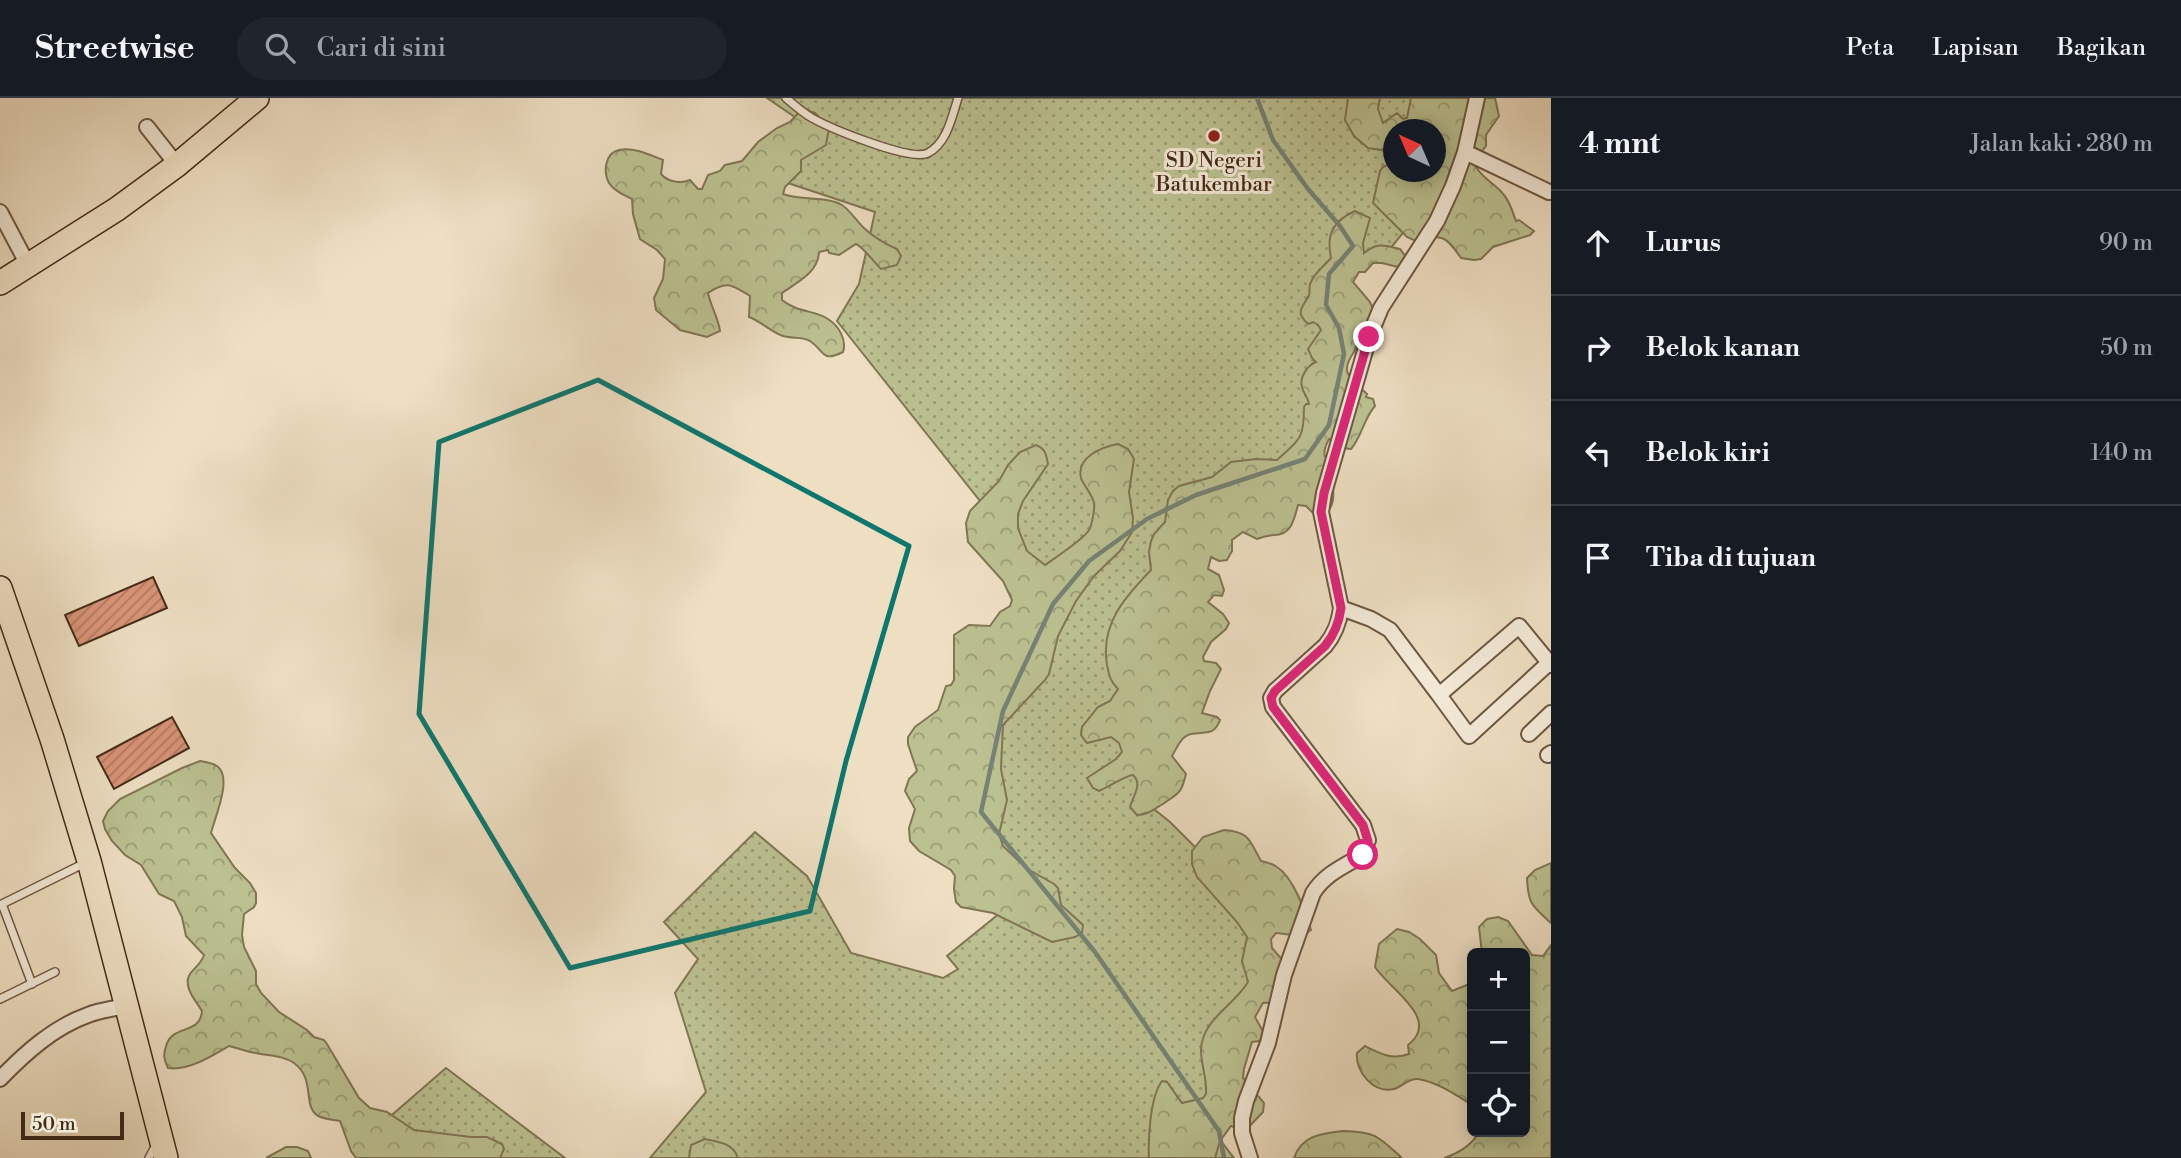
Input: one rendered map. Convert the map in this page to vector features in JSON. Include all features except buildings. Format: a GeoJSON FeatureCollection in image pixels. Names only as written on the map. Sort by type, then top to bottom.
{"type":"FeatureCollection","features":[{"type":"Feature","properties":{"kind":"highway"},"geometry":{"type":"LineString","coordinates":[[0,283],[117,209],[177,165],[257,98]]}},
{"type":"Feature","properties":{"kind":"highway"},"geometry":{"type":"LineString","coordinates":[[0,588],[52,739],[89,861],[164,1147]]}},
{"type":"Feature","properties":{"kind":"street"},"geometry":{"type":"LineString","coordinates":[[1250,1158],[1242,1133],[1242,1118],[1268,1043],[1284,975],[1312,893],[1329,874],[1363,855],[1368,841],[1363,825],[1273,707],[1271,698],[1275,691],[1332,637],[1340,620],[1341,608],[1321,512],[1324,493],[1369,337],[1381,308],[1437,221],[1453,186],[1465,152],[1477,98]]}},
{"type":"Feature","properties":{"kind":"street"},"geometry":{"type":"LineString","coordinates":[[146,127],[177,165]]}},
{"type":"Feature","properties":{"kind":"street"},"geometry":{"type":"LineString","coordinates":[[1465,152],[1549,192]]}},
{"type":"Feature","properties":{"kind":"street"},"geometry":{"type":"LineString","coordinates":[[0,212],[28,265]]}},
{"type":"Feature","properties":{"kind":"street"},"geometry":{"type":"LineString","coordinates":[[1341,608],[1371,619],[1390,631],[1469,736],[1550,663],[1519,626],[1439,695]]}},
{"type":"Feature","properties":{"kind":"street"},"geometry":{"type":"LineString","coordinates":[[1529,734],[1551,713]]}},
{"type":"Feature","properties":{"kind":"street"},"geometry":{"type":"LineString","coordinates":[[0,1079],[61,1027],[92,1013],[125,1006]]}},
{"type":"Feature","properties":{"kind":"lane"},"geometry":{"type":"LineString","coordinates":[[786,98],[809,116],[845,134],[912,156],[926,155],[939,145],[948,129],[958,98]]}},
{"type":"Feature","properties":{"kind":"lane"},"geometry":{"type":"LineString","coordinates":[[32,984],[1,904],[89,861]]}},
{"type":"Feature","properties":{"kind":"lane"},"geometry":{"type":"LineString","coordinates":[[0,999],[55,972]]}},
{"type":"Feature","properties":{"kind":"lane"},"geometry":{"type":"LineString","coordinates":[[149,1158],[164,1147]]}},
{"type":"Feature","properties":{"kind":"highlighted area"},"geometry":{"type":"Polygon","coordinates":[[[598,380],[909,546],[846,761],[810,911],[570,968],[419,714],[439,442],[598,380]]]}},
{"type":"Feature","properties":{"kind":"green space"},"geometry":{"type":"Polygon","coordinates":[[[767,98],[1422,98],[1417,119],[1383,119],[1383,182],[1444,182],[1390,249],[1363,260],[1358,234],[1296,457],[1217,478],[1149,805],[1200,852],[1251,928],[1253,984],[1207,1103],[1197,1110],[1234,1158],[650,1158],[706,1092],[675,993],[698,959],[664,922],[755,832],[807,876],[851,953],[943,978],[958,969],[947,956],[1011,904],[967,809],[1046,584],[837,321],[859,284],[875,212],[776,179],[824,137],[767,98]]]}},
{"type":"Feature","properties":{"kind":"green space"},"geometry":{"type":"Polygon","coordinates":[[[1348,98],[1380,98],[1378,109],[1383,123],[1383,149],[1368,148],[1354,136],[1345,120],[1348,98]]]}},
{"type":"Feature","properties":{"kind":"green space"},"geometry":{"type":"Polygon","coordinates":[[[1411,98],[1495,98],[1499,116],[1486,135],[1486,146],[1479,155],[1476,167],[1506,198],[1516,221],[1519,220],[1534,231],[1530,235],[1493,247],[1481,259],[1474,260],[1461,258],[1448,242],[1439,237],[1418,242],[1407,237],[1373,203],[1383,167],[1383,182],[1446,182],[1446,119],[1403,119],[1407,118],[1411,98]]]}},
{"type":"Feature","properties":{"kind":"green space"},"geometry":{"type":"Polygon","coordinates":[[[802,109],[815,113],[829,128],[826,145],[801,160],[801,171],[785,187],[783,194],[829,200],[842,205],[868,232],[897,249],[901,256],[897,265],[881,269],[856,244],[839,255],[829,253],[828,250],[819,252],[811,271],[782,293],[782,300],[788,304],[823,316],[836,325],[843,338],[844,347],[843,352],[836,355],[827,356],[807,339],[783,336],[749,317],[750,296],[725,285],[708,293],[720,331],[707,337],[680,330],[656,310],[654,298],[663,279],[665,259],[640,239],[632,199],[614,188],[607,179],[608,159],[619,150],[642,152],[663,160],[661,174],[667,179],[679,182],[690,180],[698,189],[702,189],[708,175],[720,171],[725,165],[742,161],[758,142],[790,122],[802,109]]]}},
{"type":"Feature","properties":{"kind":"green space"},"geometry":{"type":"Polygon","coordinates":[[[1397,113],[1403,119],[1389,119],[1397,113]]]}},
{"type":"Feature","properties":{"kind":"green space"},"geometry":{"type":"Polygon","coordinates":[[[1355,211],[1370,218],[1363,243],[1364,253],[1373,247],[1385,246],[1400,249],[1406,257],[1402,268],[1373,263],[1365,272],[1359,272],[1353,282],[1373,309],[1366,326],[1361,329],[1347,370],[1351,379],[1367,394],[1366,397],[1373,399],[1375,406],[1351,449],[1329,439],[1326,445],[1325,457],[1336,472],[1332,476],[1333,500],[1324,515],[1318,518],[1306,506],[1298,505],[1291,525],[1285,532],[1257,539],[1243,532],[1232,540],[1232,551],[1227,560],[1219,561],[1211,557],[1208,569],[1219,575],[1224,590],[1222,596],[1214,595],[1208,602],[1223,614],[1229,623],[1211,642],[1203,657],[1204,661],[1216,663],[1221,669],[1202,713],[1220,720],[1212,731],[1188,735],[1172,756],[1186,774],[1178,793],[1151,811],[1137,815],[1130,807],[1137,786],[1133,775],[1099,791],[1093,788],[1087,778],[1116,759],[1122,752],[1119,743],[1111,737],[1087,743],[1081,735],[1082,727],[1098,707],[1110,701],[1118,689],[1110,678],[1107,665],[1107,637],[1111,624],[1132,590],[1151,570],[1151,541],[1165,522],[1168,500],[1173,491],[1179,486],[1212,477],[1231,462],[1277,460],[1299,438],[1304,407],[1309,404],[1301,383],[1307,369],[1316,362],[1308,349],[1321,330],[1313,322],[1308,324],[1301,316],[1301,309],[1309,295],[1312,280],[1331,258],[1333,229],[1341,219],[1355,211]]]}},
{"type":"Feature","properties":{"kind":"green space"},"geometry":{"type":"Polygon","coordinates":[[[1118,444],[1128,449],[1134,459],[1129,492],[1132,532],[1120,551],[1094,576],[1076,601],[1058,636],[1049,674],[1045,680],[1003,725],[1001,769],[1007,800],[999,834],[1003,846],[1026,868],[1054,884],[1058,888],[1061,905],[1083,925],[1082,933],[1075,937],[1052,942],[993,913],[961,907],[956,902],[955,876],[951,870],[919,851],[910,841],[909,828],[915,809],[905,791],[909,779],[917,771],[908,737],[915,727],[938,710],[946,686],[951,685],[954,680],[954,635],[969,625],[990,626],[1000,612],[1010,606],[1012,600],[1003,581],[968,542],[966,523],[970,511],[999,481],[1020,452],[1036,445],[1042,448],[1048,464],[1023,501],[1018,514],[1018,528],[1027,551],[1045,565],[1081,539],[1090,528],[1094,503],[1081,478],[1082,464],[1092,454],[1118,444]]]}},
{"type":"Feature","properties":{"kind":"green space"},"geometry":{"type":"Polygon","coordinates":[[[200,761],[211,763],[222,771],[222,798],[211,833],[256,893],[254,907],[244,914],[242,935],[261,993],[279,1012],[314,1037],[324,1040],[359,1098],[370,1108],[387,1112],[414,1130],[487,1137],[502,1144],[504,1149],[500,1158],[356,1158],[340,1121],[318,1116],[313,1112],[301,1069],[280,1057],[229,1046],[192,1065],[168,1068],[164,1055],[169,1039],[197,1024],[200,1019],[202,1011],[191,993],[188,979],[204,955],[186,936],[182,917],[174,901],[159,894],[141,865],[125,855],[112,841],[103,821],[108,811],[120,799],[200,761]]]}},
{"type":"Feature","properties":{"kind":"green space"},"geometry":{"type":"Polygon","coordinates":[[[1224,830],[1244,835],[1261,861],[1274,865],[1283,872],[1298,896],[1311,930],[1299,935],[1276,933],[1271,939],[1272,948],[1285,963],[1280,980],[1287,998],[1280,1002],[1263,1003],[1255,1017],[1265,1035],[1259,1041],[1252,1042],[1243,1078],[1264,1103],[1263,1112],[1245,1131],[1231,1126],[1220,1141],[1215,1158],[1149,1158],[1151,1118],[1158,1088],[1162,1081],[1167,1082],[1182,1103],[1203,1098],[1206,1088],[1201,1056],[1203,1039],[1213,1021],[1248,982],[1242,961],[1247,937],[1197,877],[1192,864],[1192,851],[1203,837],[1224,830]]]}},
{"type":"Feature","properties":{"kind":"green space"},"geometry":{"type":"Polygon","coordinates":[[[1551,863],[1551,923],[1532,904],[1527,878],[1535,870],[1551,863]]]}},
{"type":"Feature","properties":{"kind":"green space"},"geometry":{"type":"Polygon","coordinates":[[[1498,917],[1508,921],[1527,948],[1481,948],[1479,927],[1487,919],[1498,917]]]}},
{"type":"Feature","properties":{"kind":"green space"},"geometry":{"type":"Polygon","coordinates":[[[1397,929],[1409,932],[1436,955],[1439,973],[1452,991],[1467,985],[1467,1102],[1439,1086],[1418,1079],[1386,1090],[1373,1085],[1362,1074],[1357,1053],[1365,1046],[1387,1055],[1409,1054],[1408,1045],[1417,1035],[1419,1025],[1409,1004],[1375,967],[1379,944],[1397,929]]]}},
{"type":"Feature","properties":{"kind":"green space"},"geometry":{"type":"Polygon","coordinates":[[[1551,945],[1551,1158],[1444,1158],[1455,1154],[1476,1137],[1530,1137],[1530,952],[1532,955],[1543,956],[1551,945]]]}},
{"type":"Feature","properties":{"kind":"green space"},"geometry":{"type":"Polygon","coordinates":[[[446,1068],[565,1158],[411,1158],[385,1121],[446,1068]]]}},
{"type":"Feature","properties":{"kind":"green space"},"geometry":{"type":"Polygon","coordinates":[[[1343,1131],[1370,1134],[1402,1158],[1294,1158],[1307,1140],[1343,1131]]]}},
{"type":"Feature","properties":{"kind":"green space"},"geometry":{"type":"Polygon","coordinates":[[[705,1139],[729,1146],[738,1158],[689,1158],[691,1145],[705,1139]]]}},
{"type":"Feature","properties":{"kind":"green space"},"geometry":{"type":"Polygon","coordinates":[[[286,1147],[308,1151],[311,1158],[266,1158],[286,1147]]]}},
{"type":"Feature","properties":{"kind":"waterway"},"geometry":{"type":"LineString","coordinates":[[1224,1158],[1219,1131],[1095,952],[981,812],[1003,711],[1053,604],[1089,561],[1147,519],[1196,495],[1305,459],[1329,425],[1344,354],[1339,328],[1326,305],[1329,274],[1353,246],[1273,140],[1257,98]]}},
{"type":"Feature","properties":{"kind":"place","name":"SD Negeri Batukembar"},"geometry":{"type":"Point","coordinates":[1214,136]}},
{"type":"Feature","properties":{"kind":"route"},"geometry":{"type":"LineString","coordinates":[[1363,855],[1368,841],[1363,825],[1273,707],[1271,698],[1275,691],[1325,646],[1340,620],[1341,608],[1321,512],[1324,493],[1369,337]]}}]}
